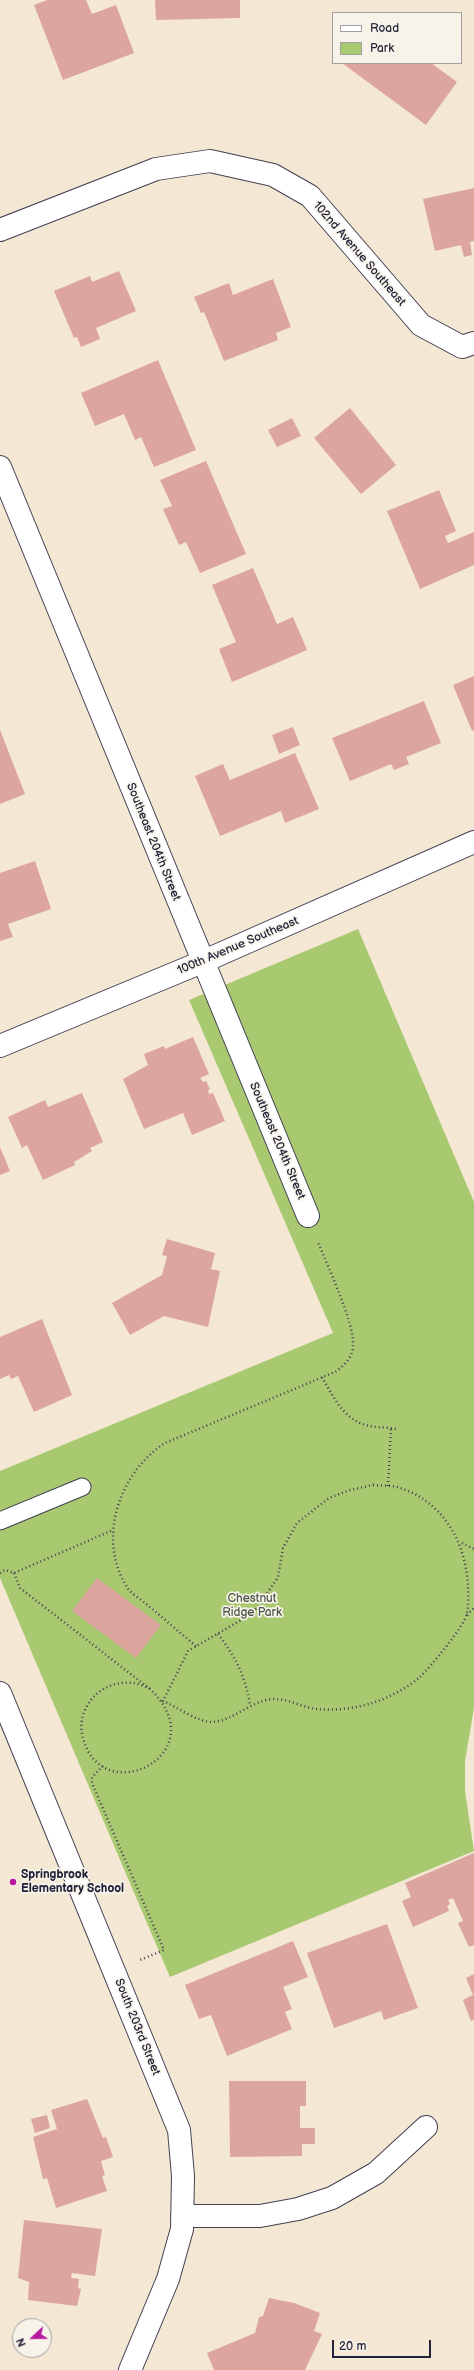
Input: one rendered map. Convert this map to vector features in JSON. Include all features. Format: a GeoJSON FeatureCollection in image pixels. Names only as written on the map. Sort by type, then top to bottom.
{"type":"FeatureCollection","features":[{"type":"Feature","properties":{"kind":"street","name":"102nd Avenue Southeast"},"geometry":{"type":"LineString","coordinates":[[0,230],[156,169],[210,161],[273,175],[310,196],[421,325],[468,345]]}},
{"type":"Feature","properties":{"kind":"street","name":"Southeast 204th Street"},"geometry":{"type":"LineString","coordinates":[[0,467],[202,962],[308,1216]]}},
{"type":"Feature","properties":{"kind":"street","name":"100th Avenue Southeast"},"geometry":{"type":"LineString","coordinates":[[0,1046],[202,962],[474,842]]}},
{"type":"Feature","properties":{"kind":"street","name":"South 203rd Street"},"geometry":{"type":"LineString","coordinates":[[0,1693],[179,2130],[182,2176],[182,2229],[168,2278],[130,2370]]}},
{"type":"Feature","properties":{"kind":"street"},"geometry":{"type":"LineString","coordinates":[[182,2216],[260,2216],[298,2209],[332,2198],[376,2173],[426,2127]]}},
{"type":"Feature","properties":{"kind":"lane"},"geometry":{"type":"LineString","coordinates":[[0,1521],[82,1487]]}},
{"type":"Feature","properties":{"kind":"path"},"geometry":{"type":"LineString","coordinates":[[196,1646],[127,1588],[114,1555],[113,1530],[124,1487],[134,1471],[149,1453],[165,1443],[322,1377],[344,1366],[354,1347],[352,1331],[308,1216]]}},
{"type":"Feature","properties":{"kind":"path"},"geometry":{"type":"LineString","coordinates":[[322,1377],[338,1404],[354,1419],[364,1424],[397,1429]]}},
{"type":"Feature","properties":{"kind":"path"},"geometry":{"type":"LineString","coordinates":[[388,1486],[391,1428]]}},
{"type":"Feature","properties":{"kind":"path"},"geometry":{"type":"LineString","coordinates":[[163,1701],[188,1651],[248,1616],[259,1606],[278,1577],[283,1548],[289,1534],[311,1510],[329,1498],[350,1490],[373,1485],[396,1487],[431,1502],[443,1513],[462,1543],[467,1560],[470,1589],[466,1615]]}},
{"type":"Feature","properties":{"kind":"path"},"geometry":{"type":"LineString","coordinates":[[0,1572],[5,1570],[14,1573],[113,1530]]}},
{"type":"Feature","properties":{"kind":"path"},"geometry":{"type":"LineString","coordinates":[[462,1543],[474,1549]]}},
{"type":"Feature","properties":{"kind":"path"},"geometry":{"type":"LineString","coordinates":[[14,1573],[20,1588],[150,1689],[163,1701],[199,1720],[212,1722],[224,1719],[250,1705],[275,1699],[319,1709],[347,1708],[376,1702],[400,1690],[420,1676],[451,1640],[466,1615],[474,1608]]}},
{"type":"Feature","properties":{"kind":"path"},"geometry":{"type":"LineString","coordinates":[[218,1634],[238,1662],[247,1689],[250,1705]]}},
{"type":"Feature","properties":{"kind":"path"},"geometry":{"type":"LineString","coordinates":[[150,1689],[134,1682],[116,1683],[100,1691],[88,1704],[81,1720],[82,1738],[90,1754],[103,1766],[119,1773],[137,1772],[153,1764],[161,1756],[171,1735],[170,1717],[163,1701]]}},
{"type":"Feature","properties":{"kind":"path"},"geometry":{"type":"LineString","coordinates":[[103,1766],[92,1777],[92,1783],[164,1950],[139,1960]]}},
{"type":"Feature","properties":{"kind":"green space","name":"Chestnut Ridge Park"},"geometry":{"type":"Polygon","coordinates":[[[358,929],[474,1202],[474,1708],[465,1761],[465,1791],[474,1851],[170,1977],[0,1578],[0,1471],[333,1333],[189,1000],[358,929]]]}},
{"type":"Feature","properties":{"kind":"building"},"geometry":{"type":"Polygon","coordinates":[[[47,0],[86,0],[92,14],[116,5],[134,53],[63,80],[34,5],[47,0]]]}},
{"type":"Feature","properties":{"kind":"building"},"geometry":{"type":"Polygon","coordinates":[[[155,0],[240,0],[240,18],[156,20],[155,0]]]}},
{"type":"Feature","properties":{"kind":"building"},"geometry":{"type":"Polygon","coordinates":[[[343,64],[432,64],[457,82],[426,125],[343,64]]]}},
{"type":"Feature","properties":{"kind":"building"},"geometry":{"type":"Polygon","coordinates":[[[474,188],[474,241],[470,242],[472,255],[464,257],[461,245],[435,251],[423,199],[474,188]]]}},
{"type":"Feature","properties":{"kind":"building"},"geometry":{"type":"Polygon","coordinates":[[[119,271],[136,311],[96,328],[100,339],[81,347],[77,337],[74,338],[54,291],[90,276],[92,282],[119,271]]]}},
{"type":"Feature","properties":{"kind":"building"},"geometry":{"type":"Polygon","coordinates":[[[273,279],[291,327],[276,333],[278,340],[224,361],[204,312],[201,313],[194,297],[229,283],[233,295],[273,279]]]}},
{"type":"Feature","properties":{"kind":"building"},"geometry":{"type":"Polygon","coordinates":[[[158,360],[196,450],[154,467],[141,437],[135,440],[124,414],[95,426],[81,393],[158,360]]]}},
{"type":"Feature","properties":{"kind":"building"},"geometry":{"type":"Polygon","coordinates":[[[350,408],[396,465],[361,494],[314,438],[350,408]]]}},
{"type":"Feature","properties":{"kind":"building"},"geometry":{"type":"Polygon","coordinates":[[[292,418],[301,436],[277,447],[268,430],[292,418]]]}},
{"type":"Feature","properties":{"kind":"building"},"geometry":{"type":"Polygon","coordinates":[[[206,461],[246,554],[200,573],[186,542],[179,545],[163,509],[172,506],[160,480],[206,461]]]}},
{"type":"Feature","properties":{"kind":"building"},"geometry":{"type":"Polygon","coordinates":[[[439,490],[456,531],[445,536],[448,543],[474,532],[474,565],[420,589],[387,511],[439,490]]]}},
{"type":"Feature","properties":{"kind":"building"},"geometry":{"type":"Polygon","coordinates":[[[253,568],[277,624],[293,617],[307,650],[232,682],[219,649],[236,642],[212,585],[253,568]]]}},
{"type":"Feature","properties":{"kind":"building"},"geometry":{"type":"Polygon","coordinates":[[[474,676],[474,730],[472,731],[453,685],[474,676]]]}},
{"type":"Feature","properties":{"kind":"building"},"geometry":{"type":"Polygon","coordinates":[[[424,701],[441,743],[406,757],[409,764],[394,770],[391,764],[350,781],[332,738],[424,701]]]}},
{"type":"Feature","properties":{"kind":"building"},"geometry":{"type":"Polygon","coordinates":[[[293,727],[300,745],[279,754],[272,735],[293,727]]]}},
{"type":"Feature","properties":{"kind":"building"},"geometry":{"type":"Polygon","coordinates":[[[0,730],[25,794],[0,804],[0,730]]]}},
{"type":"Feature","properties":{"kind":"building"},"geometry":{"type":"Polygon","coordinates":[[[295,753],[319,809],[285,823],[281,811],[220,836],[195,776],[223,764],[230,780],[295,753]]]}},
{"type":"Feature","properties":{"kind":"building"},"geometry":{"type":"Polygon","coordinates":[[[35,861],[51,909],[8,924],[13,937],[0,941],[0,873],[35,861]]]}},
{"type":"Feature","properties":{"kind":"building"},"geometry":{"type":"Polygon","coordinates":[[[193,1037],[209,1074],[200,1078],[203,1082],[206,1081],[210,1089],[208,1090],[209,1094],[213,1093],[225,1121],[192,1135],[183,1113],[144,1129],[123,1079],[148,1065],[144,1054],[164,1046],[165,1049],[193,1037]]]}},
{"type":"Feature","properties":{"kind":"building"},"geometry":{"type":"Polygon","coordinates":[[[82,1093],[103,1142],[90,1148],[92,1151],[74,1162],[75,1165],[43,1180],[27,1145],[22,1148],[8,1117],[45,1100],[48,1107],[82,1093]]]}},
{"type":"Feature","properties":{"kind":"building"},"geometry":{"type":"Polygon","coordinates":[[[0,1147],[10,1171],[0,1175],[0,1147]]]}},
{"type":"Feature","properties":{"kind":"building"},"geometry":{"type":"Polygon","coordinates":[[[167,1239],[215,1253],[211,1269],[220,1271],[208,1327],[164,1316],[130,1335],[112,1303],[162,1275],[167,1256],[162,1255],[167,1239]]]}},
{"type":"Feature","properties":{"kind":"building"},"geometry":{"type":"Polygon","coordinates":[[[42,1319],[72,1395],[34,1412],[18,1376],[11,1379],[9,1375],[0,1379],[0,1337],[42,1319]]]}},
{"type":"Feature","properties":{"kind":"building"},"geometry":{"type":"Polygon","coordinates":[[[97,1578],[161,1625],[136,1658],[72,1611],[97,1578]]]}},
{"type":"Feature","properties":{"kind":"building"},"geometry":{"type":"Polygon","coordinates":[[[474,1853],[474,1945],[469,1947],[458,1923],[463,1921],[453,1898],[448,1900],[450,1904],[447,1906],[449,1911],[413,1927],[402,1901],[411,1897],[405,1883],[474,1853]]]}},
{"type":"Feature","properties":{"kind":"building"},"geometry":{"type":"Polygon","coordinates":[[[387,1924],[418,2008],[384,2020],[381,2011],[334,2028],[307,1953],[387,1924]]]}},
{"type":"Feature","properties":{"kind":"building"},"geometry":{"type":"Polygon","coordinates":[[[293,1941],[308,1977],[283,1987],[292,2009],[285,2012],[292,2029],[227,2056],[211,2015],[199,2019],[185,1985],[293,1941]]]}},
{"type":"Feature","properties":{"kind":"building"},"geometry":{"type":"Polygon","coordinates":[[[474,1974],[474,2020],[471,2021],[463,2000],[473,1995],[466,1978],[474,1974]]]}},
{"type":"Feature","properties":{"kind":"building"},"geometry":{"type":"Polygon","coordinates":[[[229,2081],[306,2081],[306,2106],[300,2106],[300,2128],[315,2128],[315,2144],[302,2144],[302,2156],[230,2157],[229,2081]]]}},
{"type":"Feature","properties":{"kind":"building"},"geometry":{"type":"Polygon","coordinates":[[[87,2099],[103,2138],[106,2137],[113,2157],[101,2161],[105,2175],[102,2176],[107,2191],[56,2208],[47,2178],[43,2179],[33,2137],[57,2129],[51,2110],[87,2099]]]}},
{"type":"Feature","properties":{"kind":"building"},"geometry":{"type":"Polygon","coordinates":[[[47,2115],[50,2128],[35,2133],[31,2119],[47,2115]]]}},
{"type":"Feature","properties":{"kind":"building"},"geometry":{"type":"Polygon","coordinates":[[[24,2220],[102,2229],[95,2276],[72,2273],[71,2278],[79,2279],[78,2288],[81,2289],[77,2306],[28,2300],[29,2282],[18,2278],[24,2220]]]}},
{"type":"Feature","properties":{"kind":"building"},"geometry":{"type":"Polygon","coordinates":[[[269,2298],[294,2303],[320,2313],[314,2331],[322,2334],[305,2370],[214,2370],[207,2353],[255,2333],[259,2317],[263,2316],[269,2298]]]}},
{"type":"Feature","properties":{"kind":"place","name":"Springbrook Elementary School"},"geometry":{"type":"Point","coordinates":[13,1882]}}]}
